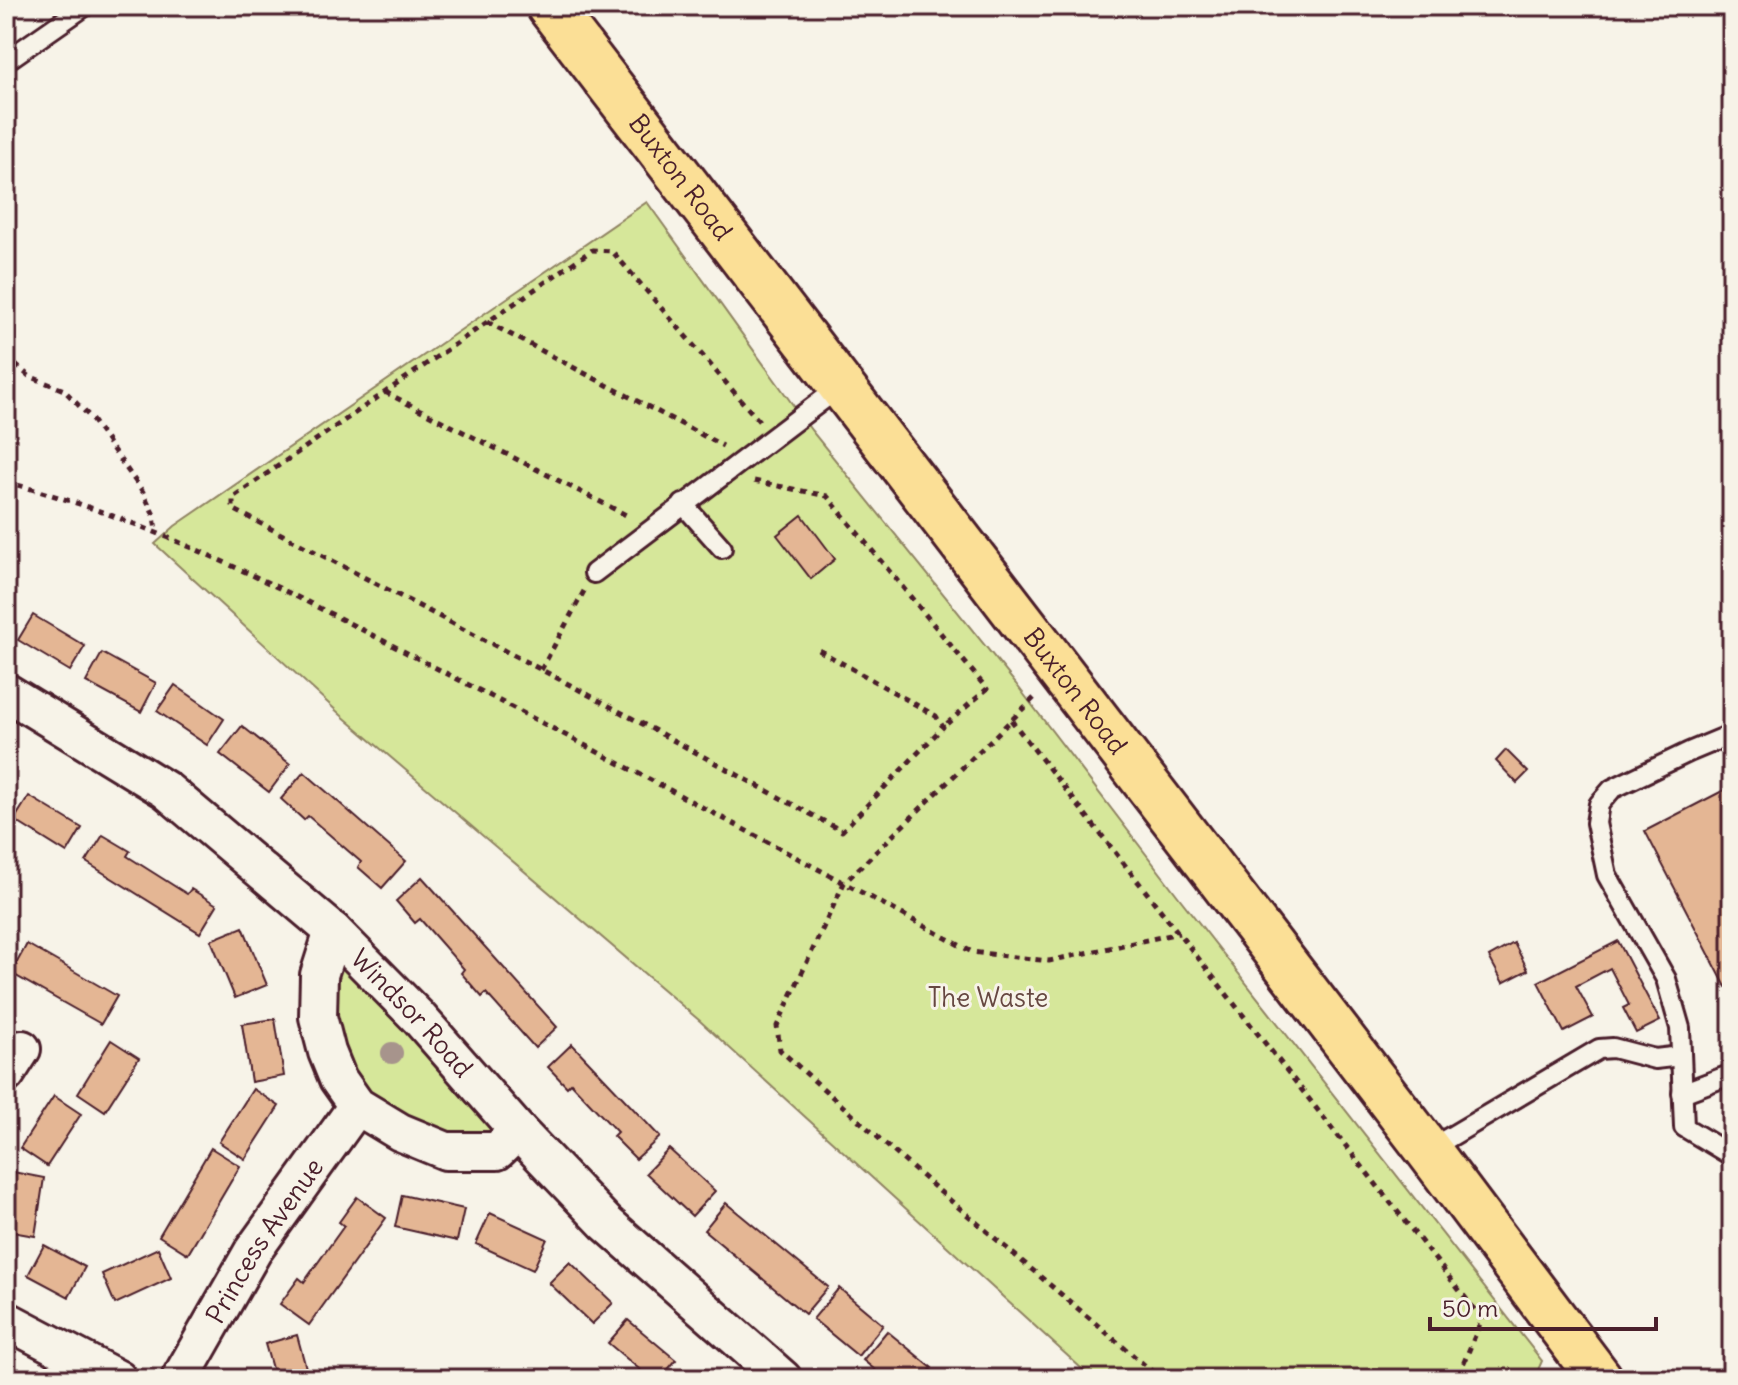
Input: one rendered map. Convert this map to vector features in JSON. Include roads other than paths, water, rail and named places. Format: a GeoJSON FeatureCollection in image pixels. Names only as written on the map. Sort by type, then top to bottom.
{"type":"FeatureCollection","features":[{"type":"Feature","properties":{"kind":"highway","name":"Buxton Road"},"geometry":{"type":"LineString","coordinates":[[549,6],[1428,1150],[1600,1379]]}},
{"type":"Feature","properties":{"kind":"street","name":"Windsor Road"},"geometry":{"type":"LineString","coordinates":[[6,692],[166,790],[333,931],[418,1017],[518,1131],[606,1223],[783,1379]]}},
{"type":"Feature","properties":{"kind":"street"},"geometry":{"type":"LineString","coordinates":[[333,931],[319,975],[318,1017],[338,1079],[357,1106],[400,1132],[446,1151],[497,1151],[518,1131]]}},
{"type":"Feature","properties":{"kind":"street","name":"Princess Avenue"},"geometry":{"type":"LineString","coordinates":[[180,1379],[253,1251],[357,1106]]}},
{"type":"Feature","properties":{"kind":"street"},"geometry":{"type":"LineString","coordinates":[[6,1320],[118,1379]]}},
{"type":"Feature","properties":{"kind":"lane"},"geometry":{"type":"LineString","coordinates":[[6,61],[85,6]]}},
{"type":"Feature","properties":{"kind":"lane"},"geometry":{"type":"LineString","coordinates":[[594,573],[841,386]]}},
{"type":"Feature","properties":{"kind":"lane"},"geometry":{"type":"LineString","coordinates":[[683,504],[722,548]]}},
{"type":"Feature","properties":{"kind":"lane"},"geometry":{"type":"LineString","coordinates":[[1732,737],[1689,752],[1612,789],[1599,804],[1596,823],[1607,875],[1666,979],[1680,1028],[1684,1127],[1732,1156]]}},
{"type":"Feature","properties":{"kind":"lane"},"geometry":{"type":"LineString","coordinates":[[1428,1150],[1599,1049],[1613,1048],[1655,1059],[1681,1056]]}},
{"type":"Feature","properties":{"kind":"lane"},"geometry":{"type":"LineString","coordinates":[[1682,1093],[1732,1074]]}},
{"type":"Feature","properties":{"kind":"park label","name":"The Waste"},"geometry":{"type":"Point","coordinates":[988,998]}}]}
